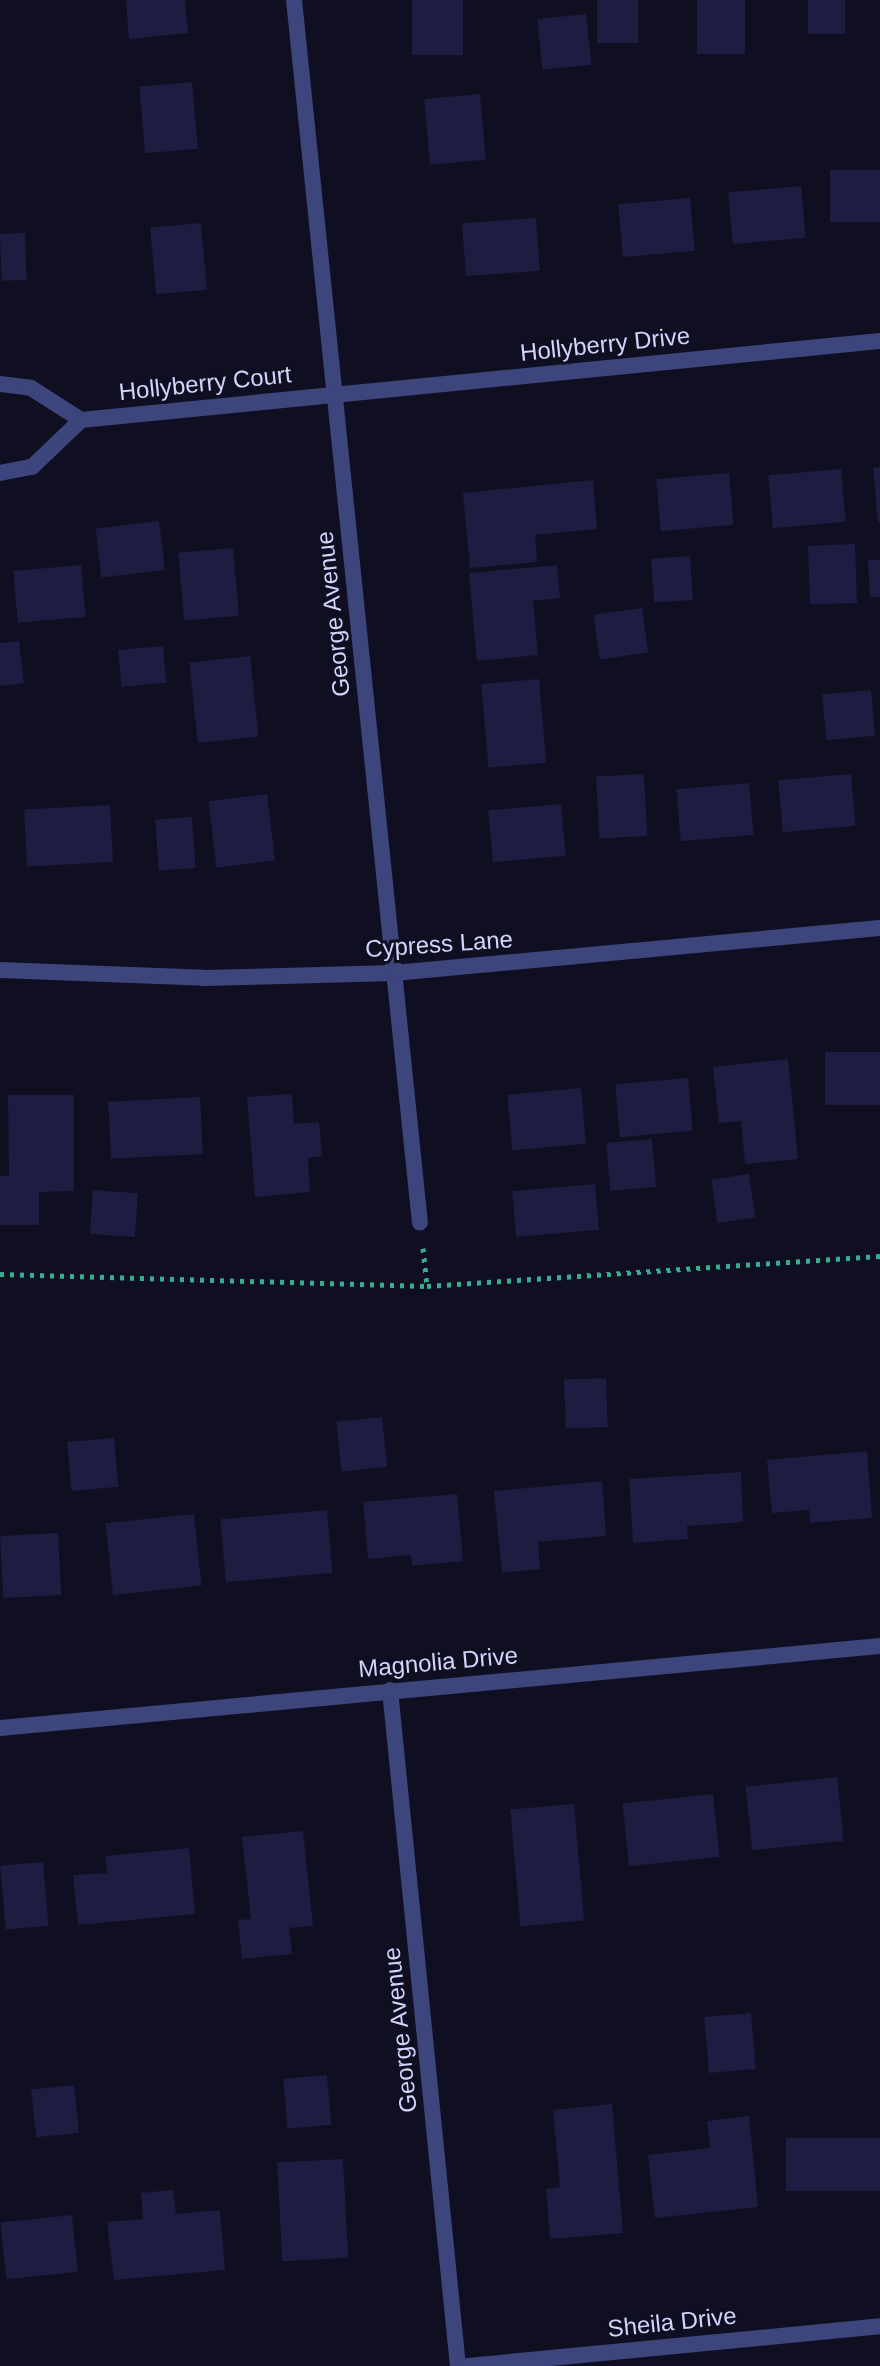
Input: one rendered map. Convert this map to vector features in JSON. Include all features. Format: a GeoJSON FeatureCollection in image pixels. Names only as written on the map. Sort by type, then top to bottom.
{"type":"FeatureCollection","features":[{"type":"Feature","properties":{"kind":"street","name":"George Avenue"},"geometry":{"type":"LineString","coordinates":[[294,0],[420,1223]]}},
{"type":"Feature","properties":{"kind":"street","name":"Hollyberry Drive"},"geometry":{"type":"LineString","coordinates":[[334,395],[880,341]]}},
{"type":"Feature","properties":{"kind":"street"},"geometry":{"type":"LineString","coordinates":[[0,384],[31,388],[81,420],[32,467],[0,473]]}},
{"type":"Feature","properties":{"kind":"street","name":"Hollyberry Court"},"geometry":{"type":"LineString","coordinates":[[81,420],[334,395]]}},
{"type":"Feature","properties":{"kind":"street","name":"Cypress Lane"},"geometry":{"type":"LineString","coordinates":[[0,970],[204,978],[394,973],[880,928]]}},
{"type":"Feature","properties":{"kind":"street","name":"Magnolia Drive"},"geometry":{"type":"LineString","coordinates":[[0,1728],[880,1646]]}},
{"type":"Feature","properties":{"kind":"street","name":"George Avenue"},"geometry":{"type":"LineString","coordinates":[[390,1690],[458,2366]]}},
{"type":"Feature","properties":{"kind":"street","name":"Sheila Drive"},"geometry":{"type":"LineString","coordinates":[[468,2366],[880,2326]]}},
{"type":"Feature","properties":{"kind":"path"},"geometry":{"type":"LineString","coordinates":[[420,1223],[427,1286]]}},
{"type":"Feature","properties":{"kind":"path"},"geometry":{"type":"LineString","coordinates":[[0,1274],[427,1286],[880,1256]]}},
{"type":"Feature","properties":{"kind":"building"},"geometry":{"type":"Polygon","coordinates":[[[126,0],[185,0],[188,33],[129,39],[126,0]]]}},
{"type":"Feature","properties":{"kind":"building"},"geometry":{"type":"Polygon","coordinates":[[[412,0],[463,0],[463,55],[412,55],[412,0]]]}},
{"type":"Feature","properties":{"kind":"building"},"geometry":{"type":"Polygon","coordinates":[[[597,0],[638,0],[638,43],[597,43],[597,0]]]}},
{"type":"Feature","properties":{"kind":"building"},"geometry":{"type":"Polygon","coordinates":[[[697,0],[745,0],[745,54],[697,54],[697,0]]]}},
{"type":"Feature","properties":{"kind":"building"},"geometry":{"type":"Polygon","coordinates":[[[808,0],[845,0],[845,34],[808,34],[808,0]]]}},
{"type":"Feature","properties":{"kind":"building"},"geometry":{"type":"Polygon","coordinates":[[[586,14],[591,65],[543,70],[537,19],[586,14]]]}},
{"type":"Feature","properties":{"kind":"building"},"geometry":{"type":"Polygon","coordinates":[[[192,82],[198,149],[145,153],[139,87],[192,82]]]}},
{"type":"Feature","properties":{"kind":"building"},"geometry":{"type":"Polygon","coordinates":[[[480,94],[486,160],[430,165],[424,99],[480,94]]]}},
{"type":"Feature","properties":{"kind":"building"},"geometry":{"type":"Polygon","coordinates":[[[830,170],[880,170],[880,222],[830,222],[830,170]]]}},
{"type":"Feature","properties":{"kind":"building"},"geometry":{"type":"Polygon","coordinates":[[[801,186],[806,238],[733,244],[728,192],[801,186]]]}},
{"type":"Feature","properties":{"kind":"building"},"geometry":{"type":"Polygon","coordinates":[[[690,198],[695,251],[623,257],[618,204],[690,198]]]}},
{"type":"Feature","properties":{"kind":"building"},"geometry":{"type":"Polygon","coordinates":[[[536,218],[540,271],[466,276],[462,223],[536,218]]]}},
{"type":"Feature","properties":{"kind":"building"},"geometry":{"type":"Polygon","coordinates":[[[201,223],[207,290],[156,294],[150,227],[201,223]]]}},
{"type":"Feature","properties":{"kind":"building"},"geometry":{"type":"Polygon","coordinates":[[[25,233],[27,280],[2,281],[0,234],[25,233]]]}},
{"type":"Feature","properties":{"kind":"building"},"geometry":{"type":"Polygon","coordinates":[[[880,467],[880,523],[878,523],[873,468],[880,467]]]}},
{"type":"Feature","properties":{"kind":"building"},"geometry":{"type":"Polygon","coordinates":[[[841,469],[846,522],[773,528],[768,475],[841,469]]]}},
{"type":"Feature","properties":{"kind":"building"},"geometry":{"type":"Polygon","coordinates":[[[729,473],[734,525],[661,531],[656,479],[729,473]]]}},
{"type":"Feature","properties":{"kind":"building"},"geometry":{"type":"Polygon","coordinates":[[[593,480],[597,529],[535,535],[537,562],[470,568],[463,493],[593,480]]]}},
{"type":"Feature","properties":{"kind":"building"},"geometry":{"type":"Polygon","coordinates":[[[159,521],[165,570],[101,577],[95,529],[159,521]]]}},
{"type":"Feature","properties":{"kind":"building"},"geometry":{"type":"Polygon","coordinates":[[[855,544],[857,603],[810,605],[808,546],[855,544]]]}},
{"type":"Feature","properties":{"kind":"building"},"geometry":{"type":"Polygon","coordinates":[[[233,548],[239,616],[184,621],[178,553],[233,548]]]}},
{"type":"Feature","properties":{"kind":"building"},"geometry":{"type":"Polygon","coordinates":[[[690,556],[693,600],[654,603],[651,559],[690,556]]]}},
{"type":"Feature","properties":{"kind":"building"},"geometry":{"type":"Polygon","coordinates":[[[868,560],[880,560],[880,597],[870,597],[868,560]]]}},
{"type":"Feature","properties":{"kind":"building"},"geometry":{"type":"Polygon","coordinates":[[[81,565],[86,617],[18,623],[13,571],[81,565]]]}},
{"type":"Feature","properties":{"kind":"building"},"geometry":{"type":"Polygon","coordinates":[[[557,565],[560,598],[533,601],[538,655],[477,661],[469,573],[557,565]]]}},
{"type":"Feature","properties":{"kind":"building"},"geometry":{"type":"Polygon","coordinates":[[[642,608],[648,653],[600,659],[593,615],[642,608]]]}},
{"type":"Feature","properties":{"kind":"building"},"geometry":{"type":"Polygon","coordinates":[[[19,641],[24,683],[0,686],[0,643],[19,641]]]}},
{"type":"Feature","properties":{"kind":"building"},"geometry":{"type":"Polygon","coordinates":[[[163,646],[166,683],[121,687],[118,650],[163,646]]]}},
{"type":"Feature","properties":{"kind":"building"},"geometry":{"type":"Polygon","coordinates":[[[250,656],[258,737],[198,743],[189,662],[250,656]]]}},
{"type":"Feature","properties":{"kind":"building"},"geometry":{"type":"Polygon","coordinates":[[[539,679],[546,763],[489,768],[481,684],[539,679]]]}},
{"type":"Feature","properties":{"kind":"building"},"geometry":{"type":"Polygon","coordinates":[[[871,690],[875,736],[826,740],[822,694],[871,690]]]}},
{"type":"Feature","properties":{"kind":"building"},"geometry":{"type":"Polygon","coordinates":[[[644,774],[647,836],[599,838],[596,777],[644,774]]]}},
{"type":"Feature","properties":{"kind":"building"},"geometry":{"type":"Polygon","coordinates":[[[851,774],[856,826],[783,832],[778,780],[851,774]]]}},
{"type":"Feature","properties":{"kind":"building"},"geometry":{"type":"Polygon","coordinates":[[[749,783],[754,835],[681,841],[676,789],[749,783]]]}},
{"type":"Feature","properties":{"kind":"building"},"geometry":{"type":"Polygon","coordinates":[[[267,794],[275,861],[217,868],[208,801],[267,794]]]}},
{"type":"Feature","properties":{"kind":"building"},"geometry":{"type":"Polygon","coordinates":[[[561,804],[566,856],[493,862],[488,810],[561,804]]]}},
{"type":"Feature","properties":{"kind":"building"},"geometry":{"type":"Polygon","coordinates":[[[110,805],[113,862],[27,866],[24,810],[110,805]]]}},
{"type":"Feature","properties":{"kind":"building"},"geometry":{"type":"Polygon","coordinates":[[[192,817],[196,868],[159,870],[155,820],[192,817]]]}},
{"type":"Feature","properties":{"kind":"building"},"geometry":{"type":"Polygon","coordinates":[[[825,1052],[880,1052],[880,1105],[825,1105],[825,1052]]]}},
{"type":"Feature","properties":{"kind":"building"},"geometry":{"type":"Polygon","coordinates":[[[788,1059],[798,1159],[745,1164],[741,1121],[719,1123],[713,1067],[788,1059]]]}},
{"type":"Feature","properties":{"kind":"building"},"geometry":{"type":"Polygon","coordinates":[[[688,1078],[693,1131],[620,1137],[615,1084],[688,1078]]]}},
{"type":"Feature","properties":{"kind":"building"},"geometry":{"type":"Polygon","coordinates":[[[581,1088],[586,1144],[512,1150],[507,1094],[581,1088]]]}},
{"type":"Feature","properties":{"kind":"building"},"geometry":{"type":"Polygon","coordinates":[[[292,1094],[294,1124],[319,1122],[322,1156],[308,1158],[310,1192],[255,1197],[247,1097],[292,1094]]]}},
{"type":"Feature","properties":{"kind":"building"},"geometry":{"type":"Polygon","coordinates":[[[8,1095],[74,1095],[74,1191],[39,1192],[39,1225],[0,1225],[0,1176],[9,1176],[8,1095]]]}},
{"type":"Feature","properties":{"kind":"building"},"geometry":{"type":"Polygon","coordinates":[[[200,1097],[203,1154],[111,1159],[108,1102],[200,1097]]]}},
{"type":"Feature","properties":{"kind":"building"},"geometry":{"type":"Polygon","coordinates":[[[652,1139],[656,1187],[610,1191],[606,1143],[652,1139]]]}},
{"type":"Feature","properties":{"kind":"building"},"geometry":{"type":"Polygon","coordinates":[[[749,1174],[755,1218],[717,1223],[711,1179],[749,1174]]]}},
{"type":"Feature","properties":{"kind":"building"},"geometry":{"type":"Polygon","coordinates":[[[595,1184],[599,1230],[516,1237],[512,1191],[595,1184]]]}},
{"type":"Feature","properties":{"kind":"building"},"geometry":{"type":"Polygon","coordinates":[[[93,1190],[138,1193],[135,1237],[90,1234],[93,1190]]]}},
{"type":"Feature","properties":{"kind":"building"},"geometry":{"type":"Polygon","coordinates":[[[606,1378],[608,1427],[566,1428],[564,1379],[606,1378]]]}},
{"type":"Feature","properties":{"kind":"building"},"geometry":{"type":"Polygon","coordinates":[[[382,1417],[387,1467],[341,1472],[336,1422],[382,1417]]]}},
{"type":"Feature","properties":{"kind":"building"},"geometry":{"type":"Polygon","coordinates":[[[114,1438],[118,1487],[71,1491],[67,1442],[114,1438]]]}},
{"type":"Feature","properties":{"kind":"building"},"geometry":{"type":"Polygon","coordinates":[[[867,1451],[872,1518],[810,1523],[809,1510],[772,1513],[767,1460],[867,1451]]]}},
{"type":"Feature","properties":{"kind":"building"},"geometry":{"type":"Polygon","coordinates":[[[741,1472],[743,1522],[687,1526],[688,1539],[633,1543],[629,1479],[741,1472]]]}},
{"type":"Feature","properties":{"kind":"building"},"geometry":{"type":"Polygon","coordinates":[[[602,1481],[606,1536],[538,1542],[540,1569],[502,1573],[494,1491],[602,1481]]]}},
{"type":"Feature","properties":{"kind":"building"},"geometry":{"type":"Polygon","coordinates":[[[457,1494],[463,1561],[412,1566],[411,1555],[368,1559],[363,1502],[457,1494]]]}},
{"type":"Feature","properties":{"kind":"building"},"geometry":{"type":"Polygon","coordinates":[[[327,1510],[332,1573],[226,1582],[220,1519],[327,1510]]]}},
{"type":"Feature","properties":{"kind":"building"},"geometry":{"type":"Polygon","coordinates":[[[194,1514],[202,1586],[113,1595],[105,1523],[194,1514]]]}},
{"type":"Feature","properties":{"kind":"building"},"geometry":{"type":"Polygon","coordinates":[[[58,1533],[61,1595],[3,1598],[0,1536],[58,1533]]]}},
{"type":"Feature","properties":{"kind":"building"},"geometry":{"type":"Polygon","coordinates":[[[837,1777],[844,1841],[752,1850],[746,1787],[837,1777]]]}},
{"type":"Feature","properties":{"kind":"building"},"geometry":{"type":"Polygon","coordinates":[[[713,1794],[720,1857],[629,1866],[622,1804],[713,1794]]]}},
{"type":"Feature","properties":{"kind":"building"},"geometry":{"type":"Polygon","coordinates":[[[574,1804],[584,1921],[520,1926],[510,1810],[574,1804]]]}},
{"type":"Feature","properties":{"kind":"building"},"geometry":{"type":"Polygon","coordinates":[[[303,1831],[313,1926],[289,1928],[292,1954],[242,1959],[238,1920],[251,1919],[242,1837],[303,1831]]]}},
{"type":"Feature","properties":{"kind":"building"},"geometry":{"type":"Polygon","coordinates":[[[189,1848],[195,1914],[78,1925],[73,1875],[107,1873],[105,1856],[189,1848]]]}},
{"type":"Feature","properties":{"kind":"building"},"geometry":{"type":"Polygon","coordinates":[[[43,1862],[49,1926],[6,1930],[0,1866],[43,1862]]]}},
{"type":"Feature","properties":{"kind":"building"},"geometry":{"type":"Polygon","coordinates":[[[751,2013],[756,2069],[709,2073],[704,2017],[751,2013]]]}},
{"type":"Feature","properties":{"kind":"building"},"geometry":{"type":"Polygon","coordinates":[[[327,2075],[331,2125],[288,2129],[283,2079],[327,2075]]]}},
{"type":"Feature","properties":{"kind":"building"},"geometry":{"type":"Polygon","coordinates":[[[74,2085],[79,2133],[36,2137],[31,2089],[74,2085]]]}},
{"type":"Feature","properties":{"kind":"building"},"geometry":{"type":"Polygon","coordinates":[[[612,2104],[623,2233],[550,2239],[546,2189],[560,2187],[553,2110],[612,2104]]]}},
{"type":"Feature","properties":{"kind":"building"},"geometry":{"type":"Polygon","coordinates":[[[749,2116],[758,2207],[655,2218],[648,2155],[710,2148],[707,2121],[749,2116]]]}},
{"type":"Feature","properties":{"kind":"building"},"geometry":{"type":"Polygon","coordinates":[[[786,2138],[880,2138],[880,2191],[786,2191],[786,2138]]]}},
{"type":"Feature","properties":{"kind":"building"},"geometry":{"type":"Polygon","coordinates":[[[343,2159],[348,2258],[282,2261],[277,2162],[343,2159]]]}},
{"type":"Feature","properties":{"kind":"building"},"geometry":{"type":"Polygon","coordinates":[[[173,2190],[176,2214],[220,2210],[225,2270],[114,2280],[107,2222],[143,2219],[141,2193],[173,2190]]]}},
{"type":"Feature","properties":{"kind":"building"},"geometry":{"type":"Polygon","coordinates":[[[72,2215],[78,2272],[6,2279],[0,2223],[72,2215]]]}}]}
